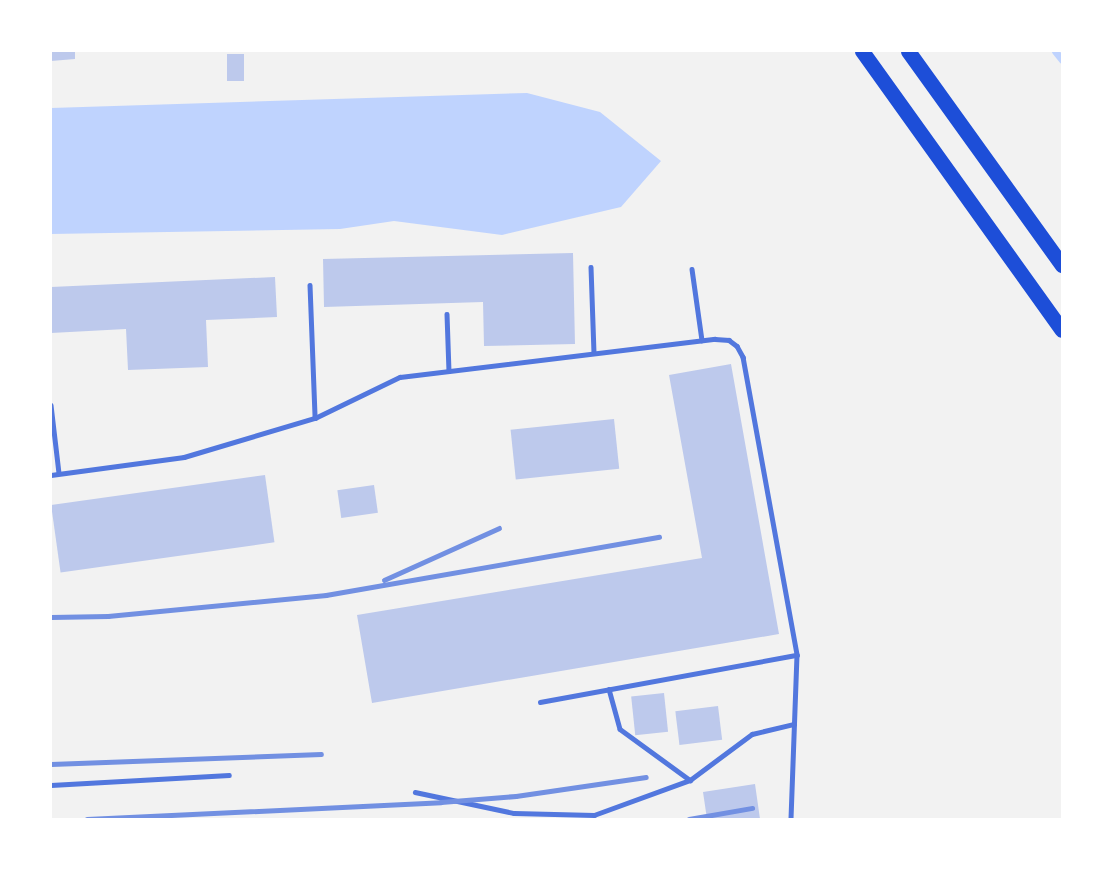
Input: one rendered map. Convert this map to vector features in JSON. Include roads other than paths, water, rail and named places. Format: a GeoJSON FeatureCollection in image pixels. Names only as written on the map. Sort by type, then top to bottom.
{"type":"FeatureCollection","features":[{"type":"Feature","properties":{"kind":"main road"},"geometry":{"type":"LineString","coordinates":[[862,51],[1062,330]]}},
{"type":"Feature","properties":{"kind":"main road"},"geometry":{"type":"LineString","coordinates":[[908,51],[1062,265]]}},
{"type":"Feature","properties":{"kind":"lane"},"geometry":{"type":"LineString","coordinates":[[591,267],[594,353]]}},
{"type":"Feature","properties":{"kind":"lane"},"geometry":{"type":"LineString","coordinates":[[692,269],[702,340]]}},
{"type":"Feature","properties":{"kind":"lane"},"geometry":{"type":"LineString","coordinates":[[310,285],[315,418]]}},
{"type":"Feature","properties":{"kind":"lane"},"geometry":{"type":"LineString","coordinates":[[447,314],[449,371]]}},
{"type":"Feature","properties":{"kind":"lane"},"geometry":{"type":"LineString","coordinates":[[51,475],[184,457],[315,418],[400,376],[702,340],[729,340],[737,346],[742,357],[796,655],[791,819]]}},
{"type":"Feature","properties":{"kind":"lane"},"geometry":{"type":"LineString","coordinates":[[51,405],[59,473]]}},
{"type":"Feature","properties":{"kind":"lane"},"geometry":{"type":"LineString","coordinates":[[540,702],[796,655]]}},
{"type":"Feature","properties":{"kind":"lane"},"geometry":{"type":"LineString","coordinates":[[609,689],[620,729],[690,780]]}},
{"type":"Feature","properties":{"kind":"lane"},"geometry":{"type":"LineString","coordinates":[[415,792],[514,813],[594,815],[690,780],[752,734],[794,724]]}},
{"type":"Feature","properties":{"kind":"lane"},"geometry":{"type":"LineString","coordinates":[[51,785],[230,775]]}},
{"type":"Feature","properties":{"kind":"water"},"geometry":{"type":"Polygon","coordinates":[[[527,93],[600,112],[661,161],[621,207],[502,235],[394,221],[340,229],[51,234],[51,108],[527,93]]]}},
{"type":"Feature","properties":{"kind":"waterway"},"geometry":{"type":"LineString","coordinates":[[1055,51],[1062,60]]}},
{"type":"Feature","properties":{"kind":"railway"},"geometry":{"type":"LineString","coordinates":[[384,580],[499,528]]}},
{"type":"Feature","properties":{"kind":"railway"},"geometry":{"type":"LineString","coordinates":[[51,617],[108,616],[326,595],[659,537]]}},
{"type":"Feature","properties":{"kind":"railway"},"geometry":{"type":"LineString","coordinates":[[51,764],[321,754]]}},
{"type":"Feature","properties":{"kind":"railway"},"geometry":{"type":"LineString","coordinates":[[87,819],[441,802],[516,796],[646,777]]}},
{"type":"Feature","properties":{"kind":"railway"},"geometry":{"type":"LineString","coordinates":[[689,819],[752,808]]}}]}
